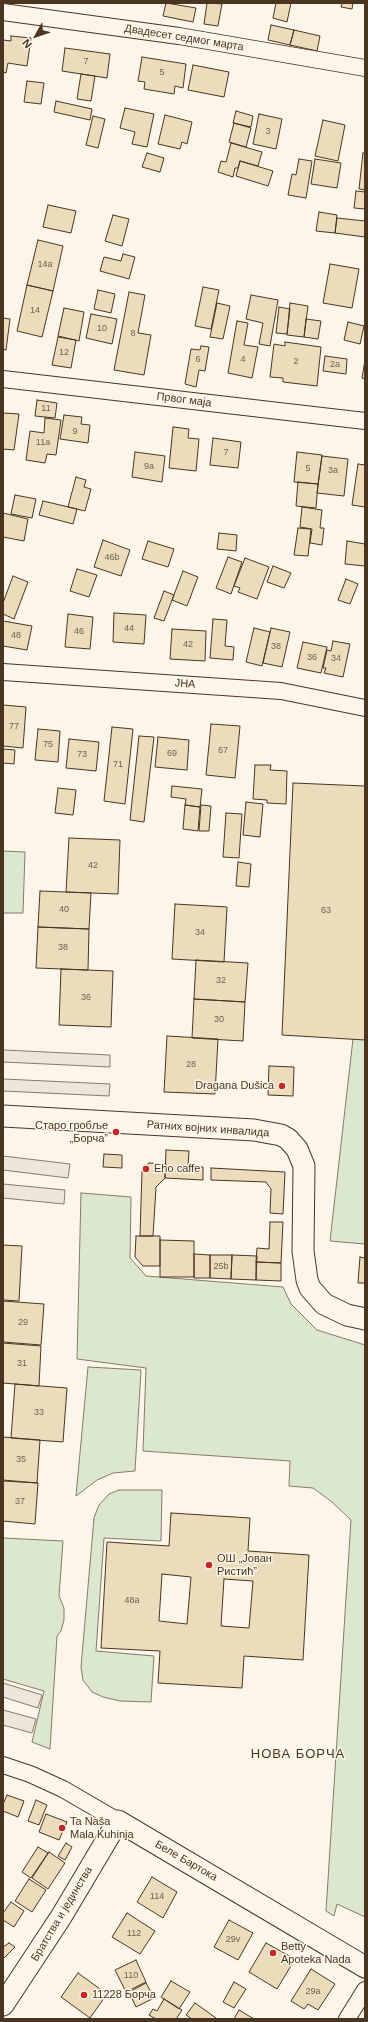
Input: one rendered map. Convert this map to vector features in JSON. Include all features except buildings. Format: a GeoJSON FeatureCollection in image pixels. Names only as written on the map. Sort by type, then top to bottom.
{"type":"FeatureCollection","features":[{"type":"Feature","properties":{"kind":"street","name":"Двадесет седмог марта"},"geometry":{"type":"LineString","coordinates":[[3,12],[179,36],[365,68]]}},
{"type":"Feature","properties":{"kind":"street","name":"Првог маја"},"geometry":{"type":"LineString","coordinates":[[3,379],[365,421]]}},
{"type":"Feature","properties":{"kind":"street","name":"ЈНА"},"geometry":{"type":"LineString","coordinates":[[3,672],[281,691],[365,708]]}},
{"type":"Feature","properties":{"kind":"street","name":"Ратних војних инвалида"},"geometry":{"type":"LineString","coordinates":[[3,1116],[254,1130],[281,1135],[288,1139],[297,1149],[304,1166],[303,1251],[307,1280],[310,1288],[324,1304],[347,1315],[365,1319]]}},
{"type":"Feature","properties":{"kind":"street","name":"Беле Бартока"},"geometry":{"type":"LineString","coordinates":[[3,1765],[30,1774],[63,1789],[365,1967]]}},
{"type":"Feature","properties":{"kind":"street","name":"Братства и јединства"},"geometry":{"type":"LineString","coordinates":[[3,2006],[61,1917],[118,1821]]}},
{"type":"Feature","properties":{"kind":"street"},"geometry":{"type":"LineString","coordinates":[[347,2019],[365,1990]]}},
{"type":"Feature","properties":{"kind":"green space"},"geometry":{"type":"Polygon","coordinates":[[[3,851],[25,852],[23,913],[3,913],[3,851]]]}},
{"type":"Feature","properties":{"kind":"green space"},"geometry":{"type":"Polygon","coordinates":[[[353,1039],[365,1039],[365,1244],[330,1241],[353,1039]]]}},
{"type":"Feature","properties":{"kind":"green space"},"geometry":{"type":"Polygon","coordinates":[[[81,1193],[131,1197],[130,1258],[146,1276],[283,1287],[291,1304],[317,1330],[365,1345],[365,1917],[337,1904],[334,1916],[326,1911],[351,1520],[332,1502],[313,1488],[289,1486],[290,1461],[143,1451],[146,1368],[77,1359],[81,1193]]]}},
{"type":"Feature","properties":{"kind":"green space"},"geometry":{"type":"Polygon","coordinates":[[[88,1367],[141,1370],[135,1471],[113,1473],[97,1480],[76,1496],[88,1367]]]}},
{"type":"Feature","properties":{"kind":"green space"},"geometry":{"type":"Polygon","coordinates":[[[119,1490],[162,1490],[161,1541],[104,1538],[96,1651],[154,1656],[151,1702],[120,1701],[103,1697],[92,1692],[83,1680],[81,1667],[94,1518],[99,1505],[109,1494],[119,1490]]]}},
{"type":"Feature","properties":{"kind":"green space"},"geometry":{"type":"Polygon","coordinates":[[[3,1538],[63,1541],[59,1596],[64,1608],[64,1620],[61,1631],[57,1636],[50,1749],[32,1742],[44,1691],[3,1679],[3,1538]]]}},
{"type":"Feature","properties":{"kind":"shaded area"},"geometry":{"type":"Polygon","coordinates":[[[3,1050],[110,1055],[110,1067],[3,1062],[3,1050]]]}},
{"type":"Feature","properties":{"kind":"shaded area"},"geometry":{"type":"Polygon","coordinates":[[[3,1079],[110,1084],[109,1096],[3,1091],[3,1079]]]}},
{"type":"Feature","properties":{"kind":"shaded area"},"geometry":{"type":"Polygon","coordinates":[[[3,1156],[70,1164],[68,1178],[3,1170],[3,1156]]]}},
{"type":"Feature","properties":{"kind":"shaded area"},"geometry":{"type":"Polygon","coordinates":[[[3,1184],[65,1190],[64,1204],[3,1198],[3,1184]]]}},
{"type":"Feature","properties":{"kind":"shaded area"},"geometry":{"type":"Polygon","coordinates":[[[3,1683],[42,1695],[38,1708],[3,1697],[3,1683]]]}},
{"type":"Feature","properties":{"kind":"shaded area"},"geometry":{"type":"Polygon","coordinates":[[[3,1710],[36,1719],[32,1733],[3,1725],[3,1710]]]}},
{"type":"Feature","properties":{"kind":"place","name":"Dragana Dušica"},"geometry":{"type":"Point","coordinates":[282,1086]}},
{"type":"Feature","properties":{"kind":"place","name":"Старо гробље „Борча”"},"geometry":{"type":"Point","coordinates":[116,1132]}},
{"type":"Feature","properties":{"kind":"place","name":"Eho caffe"},"geometry":{"type":"Point","coordinates":[146,1169]}},
{"type":"Feature","properties":{"kind":"place","name":"ОШ „Јован Ристић”"},"geometry":{"type":"Point","coordinates":[209,1565]}},
{"type":"Feature","properties":{"kind":"place","name":"Ta Naša Mala Kuhinja"},"geometry":{"type":"Point","coordinates":[62,1828]}},
{"type":"Feature","properties":{"kind":"place","name":"Betty Apoteka Nada"},"geometry":{"type":"Point","coordinates":[273,1953]}},
{"type":"Feature","properties":{"kind":"place","name":"11228 Борча"},"geometry":{"type":"Point","coordinates":[84,1995]}},
{"type":"Feature","properties":{"kind":"district","name":"НОВА БОРЧА"},"geometry":{"type":"Point","coordinates":[298,1754]}}]}
